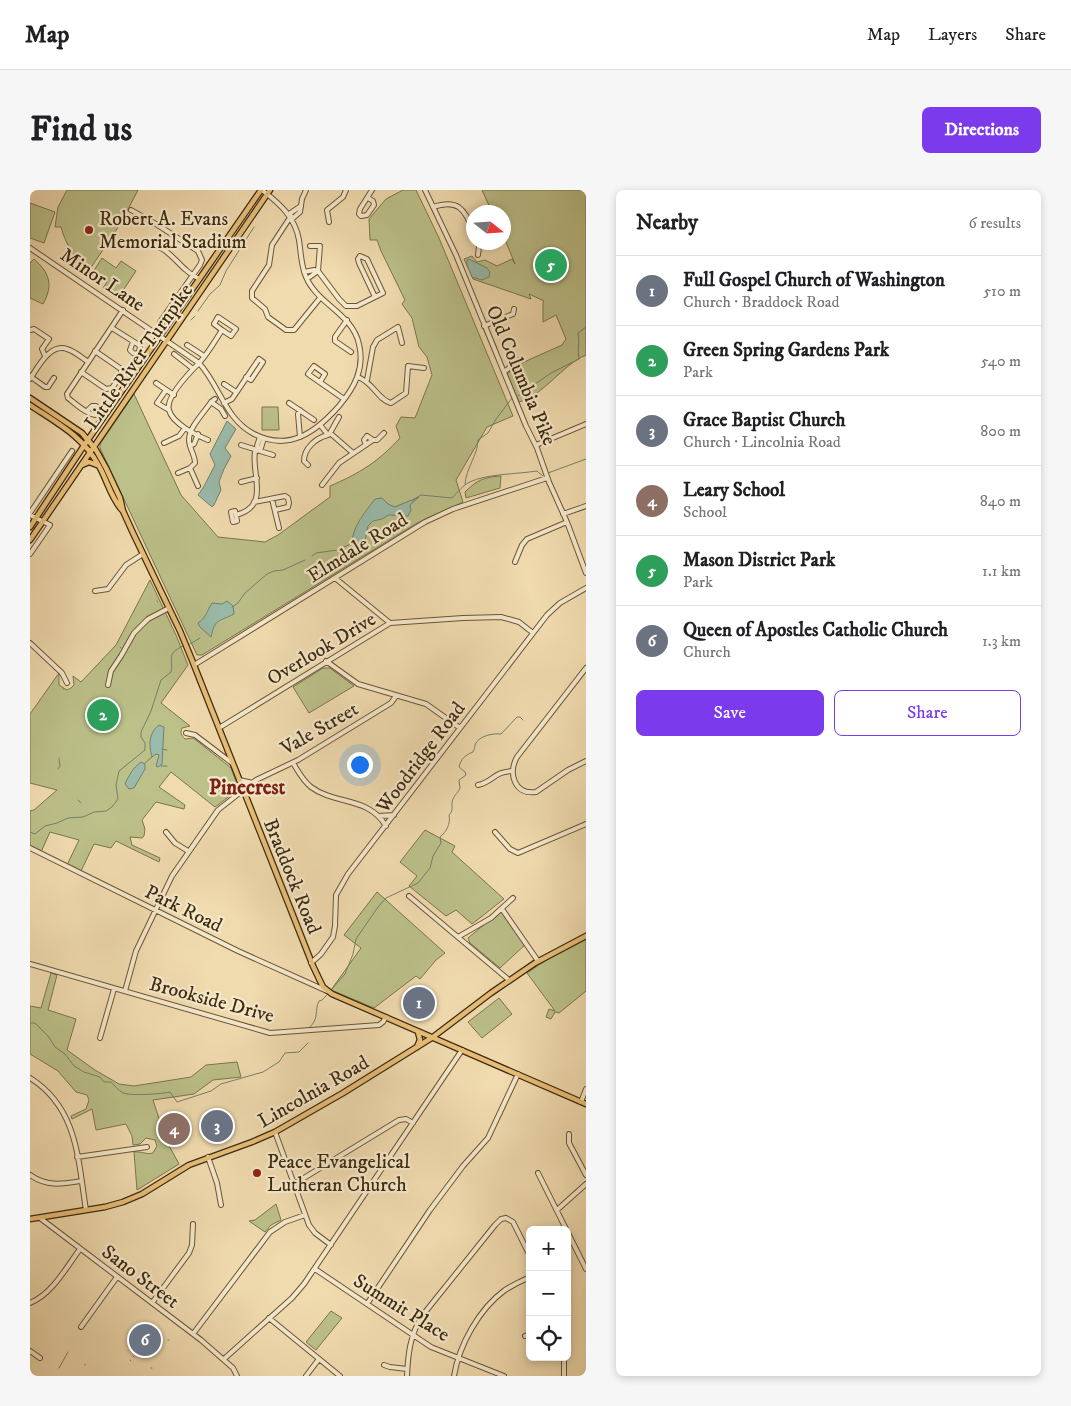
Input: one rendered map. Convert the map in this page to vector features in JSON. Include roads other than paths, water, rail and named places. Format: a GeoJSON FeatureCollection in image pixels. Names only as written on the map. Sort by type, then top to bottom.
{"type":"FeatureCollection","features":[{"type":"Feature","properties":{"kind":"main road","name":"Little River Turnpike"},"geometry":{"type":"LineString","coordinates":[[30,526],[88,439],[262,190]]}},
{"type":"Feature","properties":{"kind":"main road","name":"Little River Turnpike"},"geometry":{"type":"LineString","coordinates":[[30,540],[269,192]]}},
{"type":"Feature","properties":{"kind":"main road","name":"Braddock Road"},"geometry":{"type":"LineString","coordinates":[[30,398],[71,425],[88,439],[112,479],[123,511],[194,665],[311,963],[320,982],[327,991]]}},
{"type":"Feature","properties":{"kind":"main road","name":"Braddock Road"},"geometry":{"type":"LineString","coordinates":[[30,405],[68,429],[85,444],[101,470],[117,505],[123,511]]}},
{"type":"Feature","properties":{"kind":"main road"},"geometry":{"type":"LineString","coordinates":[[79,468],[89,462],[96,464],[101,470]]}},
{"type":"Feature","properties":{"kind":"main road","name":"Lincolnia Road"},"geometry":{"type":"LineString","coordinates":[[30,1219],[116,1205],[134,1198],[189,1165],[275,1132],[433,1037],[509,980],[538,961],[586,936]]}},
{"type":"Feature","properties":{"kind":"main road"},"geometry":{"type":"LineString","coordinates":[[327,991],[584,1103]]}},
{"type":"Feature","properties":{"kind":"main road"},"geometry":{"type":"LineString","coordinates":[[412,1028],[420,1035],[420,1042],[416,1048]]}},
{"type":"Feature","properties":{"kind":"street"},"geometry":{"type":"LineString","coordinates":[[236,516],[245,513],[254,502],[258,485],[253,461],[255,452],[258,450],[257,446],[262,437],[280,440],[300,437],[322,424],[351,391],[358,376],[361,359],[355,332],[347,320],[320,298],[306,279],[297,232],[290,216],[269,192],[262,190]]}},
{"type":"Feature","properties":{"kind":"street"},"geometry":{"type":"LineString","coordinates":[[306,190],[300,212],[290,216],[272,245],[269,265],[252,291],[252,298],[264,308],[268,317],[286,330],[291,331],[294,330],[320,298]]}},
{"type":"Feature","properties":{"kind":"street"},"geometry":{"type":"LineString","coordinates":[[329,222],[327,210],[343,197],[346,190]]}},
{"type":"Feature","properties":{"kind":"street"},"geometry":{"type":"LineString","coordinates":[[368,198],[373,201],[374,205],[366,216],[361,216],[359,214],[360,209],[372,190]]}},
{"type":"Feature","properties":{"kind":"street","name":"Old Columbia Pike"},"geometry":{"type":"LineString","coordinates":[[425,190],[456,255],[484,326],[536,445],[547,478],[586,573]]}},
{"type":"Feature","properties":{"kind":"street"},"geometry":{"type":"LineString","coordinates":[[433,208],[444,204],[452,204],[461,208],[466,215]]}},
{"type":"Feature","properties":{"kind":"street"},"geometry":{"type":"LineString","coordinates":[[131,210],[198,251],[202,260],[194,275],[160,322]]}},
{"type":"Feature","properties":{"kind":"street"},"geometry":{"type":"LineString","coordinates":[[146,246],[153,245],[169,253],[186,270],[200,279]]}},
{"type":"Feature","properties":{"kind":"street"},"geometry":{"type":"LineString","coordinates":[[310,246],[320,246],[318,271],[338,299],[346,306],[357,306],[375,297],[383,293],[367,259],[360,256],[358,259],[359,263],[375,297]]}},
{"type":"Feature","properties":{"kind":"street","name":"Minor Lane"},"geometry":{"type":"LineString","coordinates":[[30,248],[199,363],[211,377],[229,412],[240,425],[262,437]]}},
{"type":"Feature","properties":{"kind":"street"},"geometry":{"type":"LineString","coordinates":[[478,255],[479,250]]}},
{"type":"Feature","properties":{"kind":"street"},"geometry":{"type":"LineString","coordinates":[[304,272],[318,271]]}},
{"type":"Feature","properties":{"kind":"street"},"geometry":{"type":"LineString","coordinates":[[306,279],[318,271]]}},
{"type":"Feature","properties":{"kind":"street"},"geometry":{"type":"LineString","coordinates":[[179,296],[185,300]]}},
{"type":"Feature","properties":{"kind":"street"},"geometry":{"type":"LineString","coordinates":[[484,326],[512,314],[514,309]]}},
{"type":"Feature","properties":{"kind":"street"},"geometry":{"type":"LineString","coordinates":[[87,411],[68,398],[67,394],[87,361],[123,310]]}},
{"type":"Feature","properties":{"kind":"street"},"geometry":{"type":"LineString","coordinates":[[218,317],[236,329],[231,336],[222,330],[214,324],[218,317]]}},
{"type":"Feature","properties":{"kind":"street"},"geometry":{"type":"LineString","coordinates":[[347,320],[334,337],[335,341],[351,352]]}},
{"type":"Feature","properties":{"kind":"street"},"geometry":{"type":"LineString","coordinates":[[367,380],[373,347],[378,340],[398,326],[402,343]]}},
{"type":"Feature","properties":{"kind":"street"},"geometry":{"type":"LineString","coordinates":[[112,328],[133,342]]}},
{"type":"Feature","properties":{"kind":"street"},"geometry":{"type":"LineString","coordinates":[[30,330],[34,329],[48,338],[42,349],[45,356]]}},
{"type":"Feature","properties":{"kind":"street"},"geometry":{"type":"LineString","coordinates":[[169,410],[170,402],[174,395],[192,368],[199,363],[222,330]]}},
{"type":"Feature","properties":{"kind":"street"},"geometry":{"type":"LineString","coordinates":[[187,344],[204,356]]}},
{"type":"Feature","properties":{"kind":"street"},"geometry":{"type":"LineString","coordinates":[[54,378],[48,386],[44,386],[30,377],[45,356],[58,348],[69,349],[87,361]]}},
{"type":"Feature","properties":{"kind":"street"},"geometry":{"type":"LineString","coordinates":[[81,372],[106,389],[112,388],[121,375],[121,369],[95,351]]}},
{"type":"Feature","properties":{"kind":"street"},"geometry":{"type":"LineString","coordinates":[[174,354],[192,368]]}},
{"type":"Feature","properties":{"kind":"street"},"geometry":{"type":"LineString","coordinates":[[224,403],[232,399],[246,377],[259,359],[263,362],[251,380],[246,377]]}},
{"type":"Feature","properties":{"kind":"street"},"geometry":{"type":"LineString","coordinates":[[504,372],[519,360]]}},
{"type":"Feature","properties":{"kind":"street"},"geometry":{"type":"LineString","coordinates":[[320,382],[325,374],[314,366],[308,374],[344,399]]}},
{"type":"Feature","properties":{"kind":"street"},"geometry":{"type":"LineString","coordinates":[[358,376],[367,380],[385,401],[391,403],[406,393],[408,366],[424,368]]}},
{"type":"Feature","properties":{"kind":"street"},"geometry":{"type":"LineString","coordinates":[[156,383],[174,395]]}},
{"type":"Feature","properties":{"kind":"street"},"geometry":{"type":"LineString","coordinates":[[224,384],[236,392]]}},
{"type":"Feature","properties":{"kind":"street"},"geometry":{"type":"LineString","coordinates":[[166,390],[157,403],[169,410],[175,420],[185,428],[208,440]]}},
{"type":"Feature","properties":{"kind":"street"},"geometry":{"type":"LineString","coordinates":[[178,473],[196,463],[190,446],[191,430],[215,399]]}},
{"type":"Feature","properties":{"kind":"street"},"geometry":{"type":"LineString","coordinates":[[211,402],[221,409],[225,416]]}},
{"type":"Feature","properties":{"kind":"street"},"geometry":{"type":"LineString","coordinates":[[289,402],[314,420]]}},
{"type":"Feature","properties":{"kind":"street"},"geometry":{"type":"LineString","coordinates":[[300,410],[298,414],[300,437]]}},
{"type":"Feature","properties":{"kind":"street"},"geometry":{"type":"LineString","coordinates":[[308,465],[304,461],[304,457],[309,447],[317,439],[330,433],[339,417]]}},
{"type":"Feature","properties":{"kind":"street"},"geometry":{"type":"LineString","coordinates":[[322,424],[353,454]]}},
{"type":"Feature","properties":{"kind":"street"},"geometry":{"type":"LineString","coordinates":[[536,445],[586,424]]}},
{"type":"Feature","properties":{"kind":"street"},"geometry":{"type":"LineString","coordinates":[[164,443],[178,436],[185,428]]}},
{"type":"Feature","properties":{"kind":"street"},"geometry":{"type":"LineString","coordinates":[[322,485],[339,464],[366,444],[377,440],[384,433]]}},
{"type":"Feature","properties":{"kind":"street"},"geometry":{"type":"LineString","coordinates":[[190,446],[194,444],[198,434]]}},
{"type":"Feature","properties":{"kind":"street"},"geometry":{"type":"LineString","coordinates":[[241,445],[273,454]]}},
{"type":"Feature","properties":{"kind":"street"},"geometry":{"type":"LineString","coordinates":[[30,554],[50,525],[30,514],[72,451]]}},
{"type":"Feature","properties":{"kind":"street"},"geometry":{"type":"LineString","coordinates":[[66,459],[72,463]]}},
{"type":"Feature","properties":{"kind":"street"},"geometry":{"type":"LineString","coordinates":[[190,468],[198,486]]}},
{"type":"Feature","properties":{"kind":"street"},"geometry":{"type":"LineString","coordinates":[[241,482],[257,478]]}},
{"type":"Feature","properties":{"kind":"street","name":"Elmdale Road"},"geometry":{"type":"LineString","coordinates":[[194,665],[435,517],[547,478]]}},
{"type":"Feature","properties":{"kind":"street"},"geometry":{"type":"LineString","coordinates":[[44,492],[51,494]]}},
{"type":"Feature","properties":{"kind":"street"},"geometry":{"type":"LineString","coordinates":[[254,502],[285,496],[288,498],[288,507],[274,510]]}},
{"type":"Feature","properties":{"kind":"street"},"geometry":{"type":"LineString","coordinates":[[272,499],[279,528]]}},
{"type":"Feature","properties":{"kind":"street"},"geometry":{"type":"LineString","coordinates":[[563,514],[586,506]]}},
{"type":"Feature","properties":{"kind":"street"},"geometry":{"type":"LineString","coordinates":[[515,562],[527,538],[566,522]]}},
{"type":"Feature","properties":{"kind":"street"},"geometry":{"type":"LineString","coordinates":[[95,591],[111,588],[126,565],[143,554]]}},
{"type":"Feature","properties":{"kind":"street"},"geometry":{"type":"LineString","coordinates":[[335,578],[390,624]]}},
{"type":"Feature","properties":{"kind":"street","name":"Woodridge Road"},"geometry":{"type":"LineString","coordinates":[[311,963],[322,954],[333,937],[335,900],[340,886],[547,615],[560,603],[586,588]]}},
{"type":"Feature","properties":{"kind":"street"},"geometry":{"type":"LineString","coordinates":[[108,685],[111,671],[140,625],[169,608]]}},
{"type":"Feature","properties":{"kind":"street","name":"Overlook Drive"},"geometry":{"type":"LineString","coordinates":[[219,728],[326,661],[390,624],[501,617],[519,622],[533,633]]}},
{"type":"Feature","properties":{"kind":"street"},"geometry":{"type":"LineString","coordinates":[[30,642],[62,673],[67,683]]}},
{"type":"Feature","properties":{"kind":"street"},"geometry":{"type":"LineString","coordinates":[[326,661],[358,684],[426,704],[460,728]]}},
{"type":"Feature","properties":{"kind":"street"},"geometry":{"type":"LineString","coordinates":[[586,668],[517,757],[512,771],[514,782],[519,788],[533,793],[568,770],[586,761]]}},
{"type":"Feature","properties":{"kind":"street","name":"Vale Street"},"geometry":{"type":"LineString","coordinates":[[125,991],[136,951],[172,876],[218,810],[253,782],[292,763],[392,703],[396,696]]}},
{"type":"Feature","properties":{"kind":"street"},"geometry":{"type":"LineString","coordinates":[[186,733],[195,735],[232,763]]}},
{"type":"Feature","properties":{"kind":"street"},"geometry":{"type":"LineString","coordinates":[[292,763],[302,778],[313,789],[358,804],[380,816],[386,826]]}},
{"type":"Feature","properties":{"kind":"street"},"geometry":{"type":"LineString","coordinates":[[478,786],[486,783],[497,774],[512,771]]}},
{"type":"Feature","properties":{"kind":"street"},"geometry":{"type":"LineString","coordinates":[[240,780],[253,782]]}},
{"type":"Feature","properties":{"kind":"street"},"geometry":{"type":"LineString","coordinates":[[380,816],[394,815]]}},
{"type":"Feature","properties":{"kind":"street"},"geometry":{"type":"LineString","coordinates":[[496,832],[510,849],[518,853],[586,824]]}},
{"type":"Feature","properties":{"kind":"street"},"geometry":{"type":"LineString","coordinates":[[166,832],[175,843],[188,851]]}},
{"type":"Feature","properties":{"kind":"street","name":"Park Road"},"geometry":{"type":"LineString","coordinates":[[30,848],[289,975],[327,991]]}},
{"type":"Feature","properties":{"kind":"street"},"geometry":{"type":"LineString","coordinates":[[409,896],[509,980]]}},
{"type":"Feature","properties":{"kind":"street"},"geometry":{"type":"LineString","coordinates":[[458,937],[480,925],[502,909],[513,898]]}},
{"type":"Feature","properties":{"kind":"street"},"geometry":{"type":"LineString","coordinates":[[502,909],[538,961]]}},
{"type":"Feature","properties":{"kind":"street","name":"Brookside Drive"},"geometry":{"type":"LineString","coordinates":[[30,964],[270,1033],[379,1025],[386,1017]]}},
{"type":"Feature","properties":{"kind":"street"},"geometry":{"type":"LineString","coordinates":[[100,1038],[114,988]]}},
{"type":"Feature","properties":{"kind":"street"},"geometry":{"type":"LineString","coordinates":[[224,1359],[298,1292],[462,1050]]}},
{"type":"Feature","properties":{"kind":"street"},"geometry":{"type":"LineString","coordinates":[[367,1304],[430,1210],[463,1166],[488,1138],[518,1074]]}},
{"type":"Feature","properties":{"kind":"street"},"geometry":{"type":"LineString","coordinates":[[30,1078],[50,1093],[62,1109],[70,1126],[78,1157],[86,1210]]}},
{"type":"Feature","properties":{"kind":"street"},"geometry":{"type":"LineString","coordinates":[[584,1103],[586,1089]]}},
{"type":"Feature","properties":{"kind":"street"},"geometry":{"type":"LineString","coordinates":[[294,1184],[400,1120],[406,1119],[413,1123]]}},
{"type":"Feature","properties":{"kind":"street"},"geometry":{"type":"LineString","coordinates":[[275,1132],[312,1230],[331,1245]]}},
{"type":"Feature","properties":{"kind":"street"},"geometry":{"type":"LineString","coordinates":[[568,1134],[569,1143],[586,1175]]}},
{"type":"Feature","properties":{"kind":"street"},"geometry":{"type":"LineString","coordinates":[[78,1157],[147,1148]]}},
{"type":"Feature","properties":{"kind":"street"},"geometry":{"type":"LineString","coordinates":[[208,1158],[217,1183],[221,1205]]}},
{"type":"Feature","properties":{"kind":"street"},"geometry":{"type":"LineString","coordinates":[[538,1173],[586,1269]]}},
{"type":"Feature","properties":{"kind":"street"},"geometry":{"type":"LineString","coordinates":[[30,1175],[41,1182],[53,1185],[81,1182]]}},
{"type":"Feature","properties":{"kind":"street"},"geometry":{"type":"LineString","coordinates":[[557,1210],[586,1184]]}},
{"type":"Feature","properties":{"kind":"street"},"geometry":{"type":"LineString","coordinates":[[506,1218],[507,1211]]}},
{"type":"Feature","properties":{"kind":"street"},"geometry":{"type":"LineString","coordinates":[[194,1334],[270,1232],[285,1222],[305,1215]]}},
{"type":"Feature","properties":{"kind":"street","name":"Sano Street"},"geometry":{"type":"LineString","coordinates":[[40,1218],[194,1334],[224,1359],[235,1370],[236,1376]]}},
{"type":"Feature","properties":{"kind":"street"},"geometry":{"type":"LineString","coordinates":[[407,1376],[412,1334],[422,1316],[501,1219],[506,1218],[513,1222],[526,1248]]}},
{"type":"Feature","properties":{"kind":"street"},"geometry":{"type":"LineString","coordinates":[[152,1303],[189,1253],[192,1245],[193,1224]]}},
{"type":"Feature","properties":{"kind":"street"},"geometry":{"type":"LineString","coordinates":[[30,1303],[48,1291],[80,1249]]}},
{"type":"Feature","properties":{"kind":"street","name":"Summit Place"},"geometry":{"type":"LineString","coordinates":[[315,1269],[431,1347],[504,1376]]}},
{"type":"Feature","properties":{"kind":"street"},"geometry":{"type":"LineString","coordinates":[[81,1327],[117,1277]]}},
{"type":"Feature","properties":{"kind":"street"},"geometry":{"type":"LineString","coordinates":[[454,1376],[458,1358],[470,1331],[492,1302],[507,1289],[526,1279]]}},
{"type":"Feature","properties":{"kind":"street"},"geometry":{"type":"LineString","coordinates":[[269,1318],[340,1376]]}},
{"type":"Feature","properties":{"kind":"street"},"geometry":{"type":"LineString","coordinates":[[30,1351],[40,1358]]}},
{"type":"Feature","properties":{"kind":"street"},"geometry":{"type":"LineString","coordinates":[[306,1376],[319,1359]]}},
{"type":"Feature","properties":{"kind":"street"},"geometry":{"type":"LineString","coordinates":[[564,1361],[564,1376]]}},
{"type":"Feature","properties":{"kind":"street"},"geometry":{"type":"LineString","coordinates":[[384,1364],[390,1367],[407,1368]]}},
{"type":"Feature","properties":{"kind":"waterway"},"geometry":{"type":"LineString","coordinates":[[198,311],[210,294],[220,285],[226,271],[254,227]]}},
{"type":"Feature","properties":{"kind":"waterway"},"geometry":{"type":"LineString","coordinates":[[472,288],[485,321]]}},
{"type":"Feature","properties":{"kind":"waterway"},"geometry":{"type":"LineString","coordinates":[[191,320],[195,316]]}},
{"type":"Feature","properties":{"kind":"waterway"},"geometry":{"type":"LineString","coordinates":[[518,396],[551,373],[579,359],[578,333],[586,327]]}},
{"type":"Feature","properties":{"kind":"waterway"},"geometry":{"type":"LineString","coordinates":[[483,328],[501,370]]}},
{"type":"Feature","properties":{"kind":"waterway"},"geometry":{"type":"LineString","coordinates":[[489,330],[497,348]]}},
{"type":"Feature","properties":{"kind":"waterway"},"geometry":{"type":"LineString","coordinates":[[465,484],[478,440],[488,433],[512,398]]}},
{"type":"Feature","properties":{"kind":"waterway"},"geometry":{"type":"LineString","coordinates":[[548,473],[586,459]]}},
{"type":"Feature","properties":{"kind":"waterway"},"geometry":{"type":"LineString","coordinates":[[412,501],[421,495],[452,498],[467,483],[484,477],[537,471],[543,476]]}},
{"type":"Feature","properties":{"kind":"waterway"},"geometry":{"type":"LineString","coordinates":[[312,556],[316,553],[337,550],[353,543]]}},
{"type":"Feature","properties":{"kind":"waterway"},"geometry":{"type":"LineString","coordinates":[[232,607],[267,574],[283,570],[305,560]]}},
{"type":"Feature","properties":{"kind":"waterway"},"geometry":{"type":"LineString","coordinates":[[190,644],[200,638]]}},
{"type":"Feature","properties":{"kind":"waterway"},"geometry":{"type":"LineString","coordinates":[[30,832],[35,834],[45,826],[68,818],[83,817],[94,812],[106,811],[112,807],[118,799],[116,785],[119,771],[145,750],[145,743],[141,737],[141,732],[151,711],[161,680],[171,672],[172,655],[183,646]]}},
{"type":"Feature","properties":{"kind":"waterway"},"geometry":{"type":"LineString","coordinates":[[332,989],[345,974],[353,954],[356,939],[378,907],[386,898],[418,883],[430,868],[433,856],[441,843],[440,837],[449,825],[452,801],[460,788],[459,780],[466,775],[459,767],[462,760],[473,752],[475,745],[482,737],[501,734],[517,717],[523,720]]}},
{"type":"Feature","properties":{"kind":"waterway"},"geometry":{"type":"LineString","coordinates":[[162,749],[167,750]]}},
{"type":"Feature","properties":{"kind":"waterway"},"geometry":{"type":"LineString","coordinates":[[145,763],[152,757]]}},
{"type":"Feature","properties":{"kind":"waterway"},"geometry":{"type":"LineString","coordinates":[[58,769],[60,766],[59,758]]}},
{"type":"Feature","properties":{"kind":"waterway"},"geometry":{"type":"LineString","coordinates":[[161,766],[167,766]]}},
{"type":"Feature","properties":{"kind":"waterway"},"geometry":{"type":"LineString","coordinates":[[78,800],[81,803]]}},
{"type":"Feature","properties":{"kind":"waterway"},"geometry":{"type":"LineString","coordinates":[[309,1028],[316,1018],[319,1001],[327,995]]}},
{"type":"Feature","properties":{"kind":"waterway"},"geometry":{"type":"LineString","coordinates":[[30,1023],[35,1023],[74,1066],[84,1072],[100,1077],[104,1082],[111,1082],[123,1093],[139,1095],[170,1092],[177,1102],[211,1091],[221,1084],[263,1072],[279,1062],[285,1053],[299,1052],[308,1043]]}},
{"type":"Feature","properties":{"kind":"waterway"},"geometry":{"type":"LineString","coordinates":[[59,1368],[68,1352]]}},
{"type":"Feature","properties":{"kind":"place","name":"Robert A. Evans Memorial Stadium"},"geometry":{"type":"Point","coordinates":[89,230]}},
{"type":"Feature","properties":{"kind":"place","name":"Mason District Park"},"geometry":{"type":"Point","coordinates":[551,265]}},
{"type":"Feature","properties":{"kind":"place","name":"Green Spring Gardens Park"},"geometry":{"type":"Point","coordinates":[103,715]}},
{"type":"Feature","properties":{"kind":"place","name":"Full Gospel Church of Washington"},"geometry":{"type":"Point","coordinates":[419,1003]}},
{"type":"Feature","properties":{"kind":"place","name":"Grace Baptist Church"},"geometry":{"type":"Point","coordinates":[217,1126]}},
{"type":"Feature","properties":{"kind":"place","name":"Leary School"},"geometry":{"type":"Point","coordinates":[174,1129]}},
{"type":"Feature","properties":{"kind":"place","name":"Peace Evangelical Lutheran Church"},"geometry":{"type":"Point","coordinates":[257,1173]}},
{"type":"Feature","properties":{"kind":"place","name":"Queen of Apostles Catholic Church"},"geometry":{"type":"Point","coordinates":[145,1340]}},
{"type":"Feature","properties":{"kind":"district","name":"Pinecrest"},"geometry":{"type":"Point","coordinates":[247,787]}}]}
